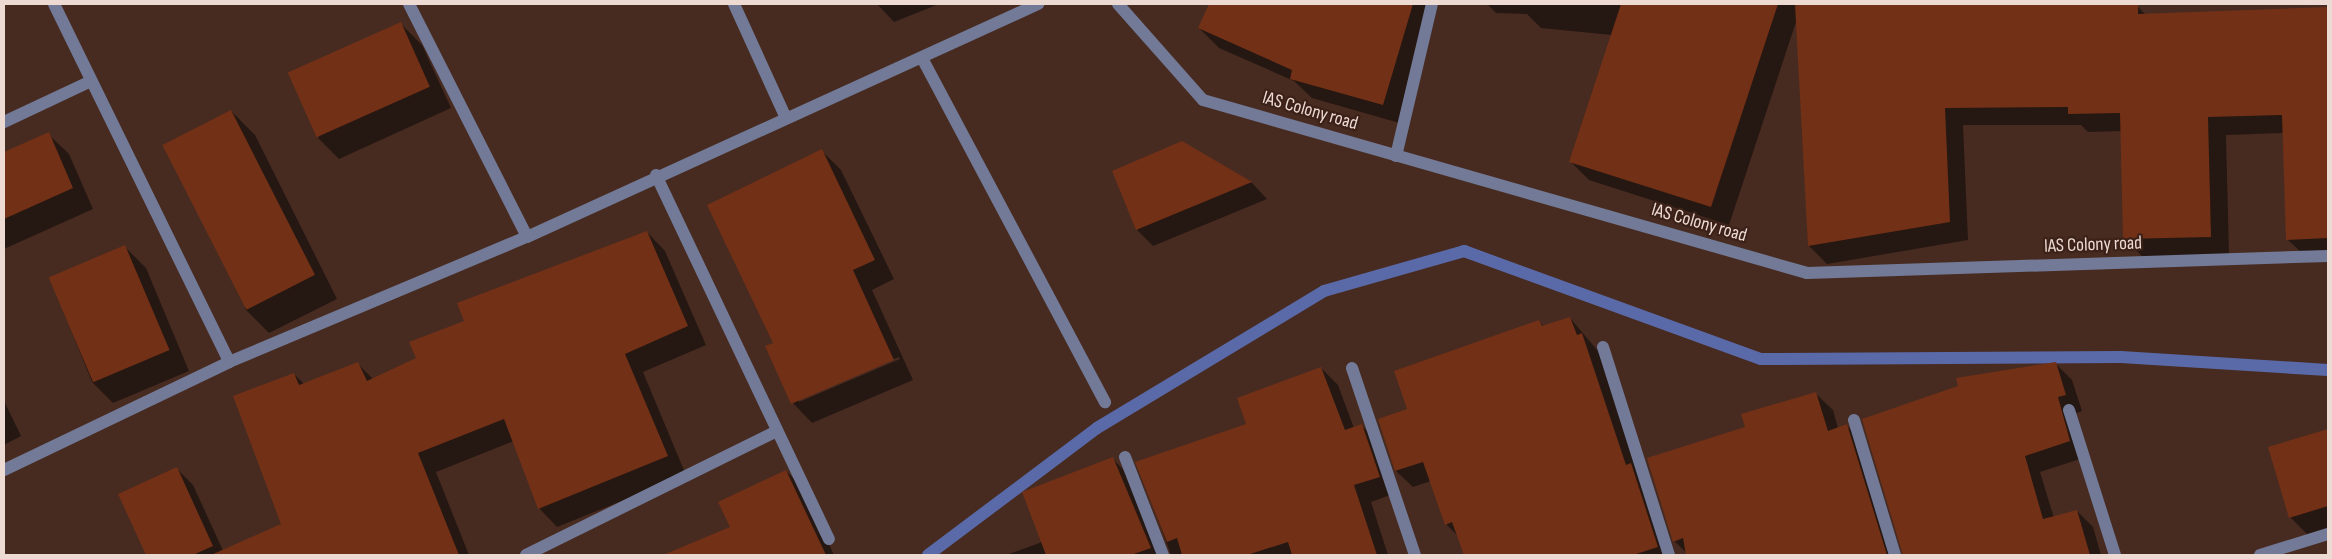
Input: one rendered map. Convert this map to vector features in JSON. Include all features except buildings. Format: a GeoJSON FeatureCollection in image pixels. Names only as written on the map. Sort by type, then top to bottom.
{"type":"FeatureCollection","features":[{"type":"Feature","properties":{"kind":"street"},"geometry":{"type":"LineString","coordinates":[[54,4],[229,362]]}},
{"type":"Feature","properties":{"kind":"street"},"geometry":{"type":"LineString","coordinates":[[409,4],[527,237]]}},
{"type":"Feature","properties":{"kind":"street"},"geometry":{"type":"LineString","coordinates":[[734,4],[786,118]]}},
{"type":"Feature","properties":{"kind":"street"},"geometry":{"type":"LineString","coordinates":[[4,470],[229,362],[527,237],[656,175],[922,58],[1038,4]]}},
{"type":"Feature","properties":{"kind":"street","name":"IAS Colony road"},"geometry":{"type":"LineString","coordinates":[[1118,4],[1203,100],[1807,273],[2328,256]]}},
{"type":"Feature","properties":{"kind":"street"},"geometry":{"type":"LineString","coordinates":[[1396,156],[1432,4]]}},
{"type":"Feature","properties":{"kind":"street"},"geometry":{"type":"LineString","coordinates":[[922,58],[1106,402]]}},
{"type":"Feature","properties":{"kind":"street"},"geometry":{"type":"LineString","coordinates":[[4,122],[91,81]]}},
{"type":"Feature","properties":{"kind":"street"},"geometry":{"type":"LineString","coordinates":[[656,175],[775,432],[829,539]]}},
{"type":"Feature","properties":{"kind":"street"},"geometry":{"type":"LineString","coordinates":[[1603,346],[1669,555]]}},
{"type":"Feature","properties":{"kind":"street"},"geometry":{"type":"LineString","coordinates":[[1352,368],[1415,555]]}},
{"type":"Feature","properties":{"kind":"street"},"geometry":{"type":"LineString","coordinates":[[2069,410],[2115,555]]}},
{"type":"Feature","properties":{"kind":"street"},"geometry":{"type":"LineString","coordinates":[[1854,420],[1895,555]]}},
{"type":"Feature","properties":{"kind":"street"},"geometry":{"type":"LineString","coordinates":[[526,555],[775,432]]}},
{"type":"Feature","properties":{"kind":"street"},"geometry":{"type":"LineString","coordinates":[[1125,457],[1163,555]]}},
{"type":"Feature","properties":{"kind":"street"},"geometry":{"type":"LineString","coordinates":[[2260,555],[2328,534]]}},
{"type":"Feature","properties":{"kind":"waterway"},"geometry":{"type":"LineString","coordinates":[[928,555],[1097,428],[1324,291],[1464,251],[1761,359],[2121,357],[2328,370]]}}]}
